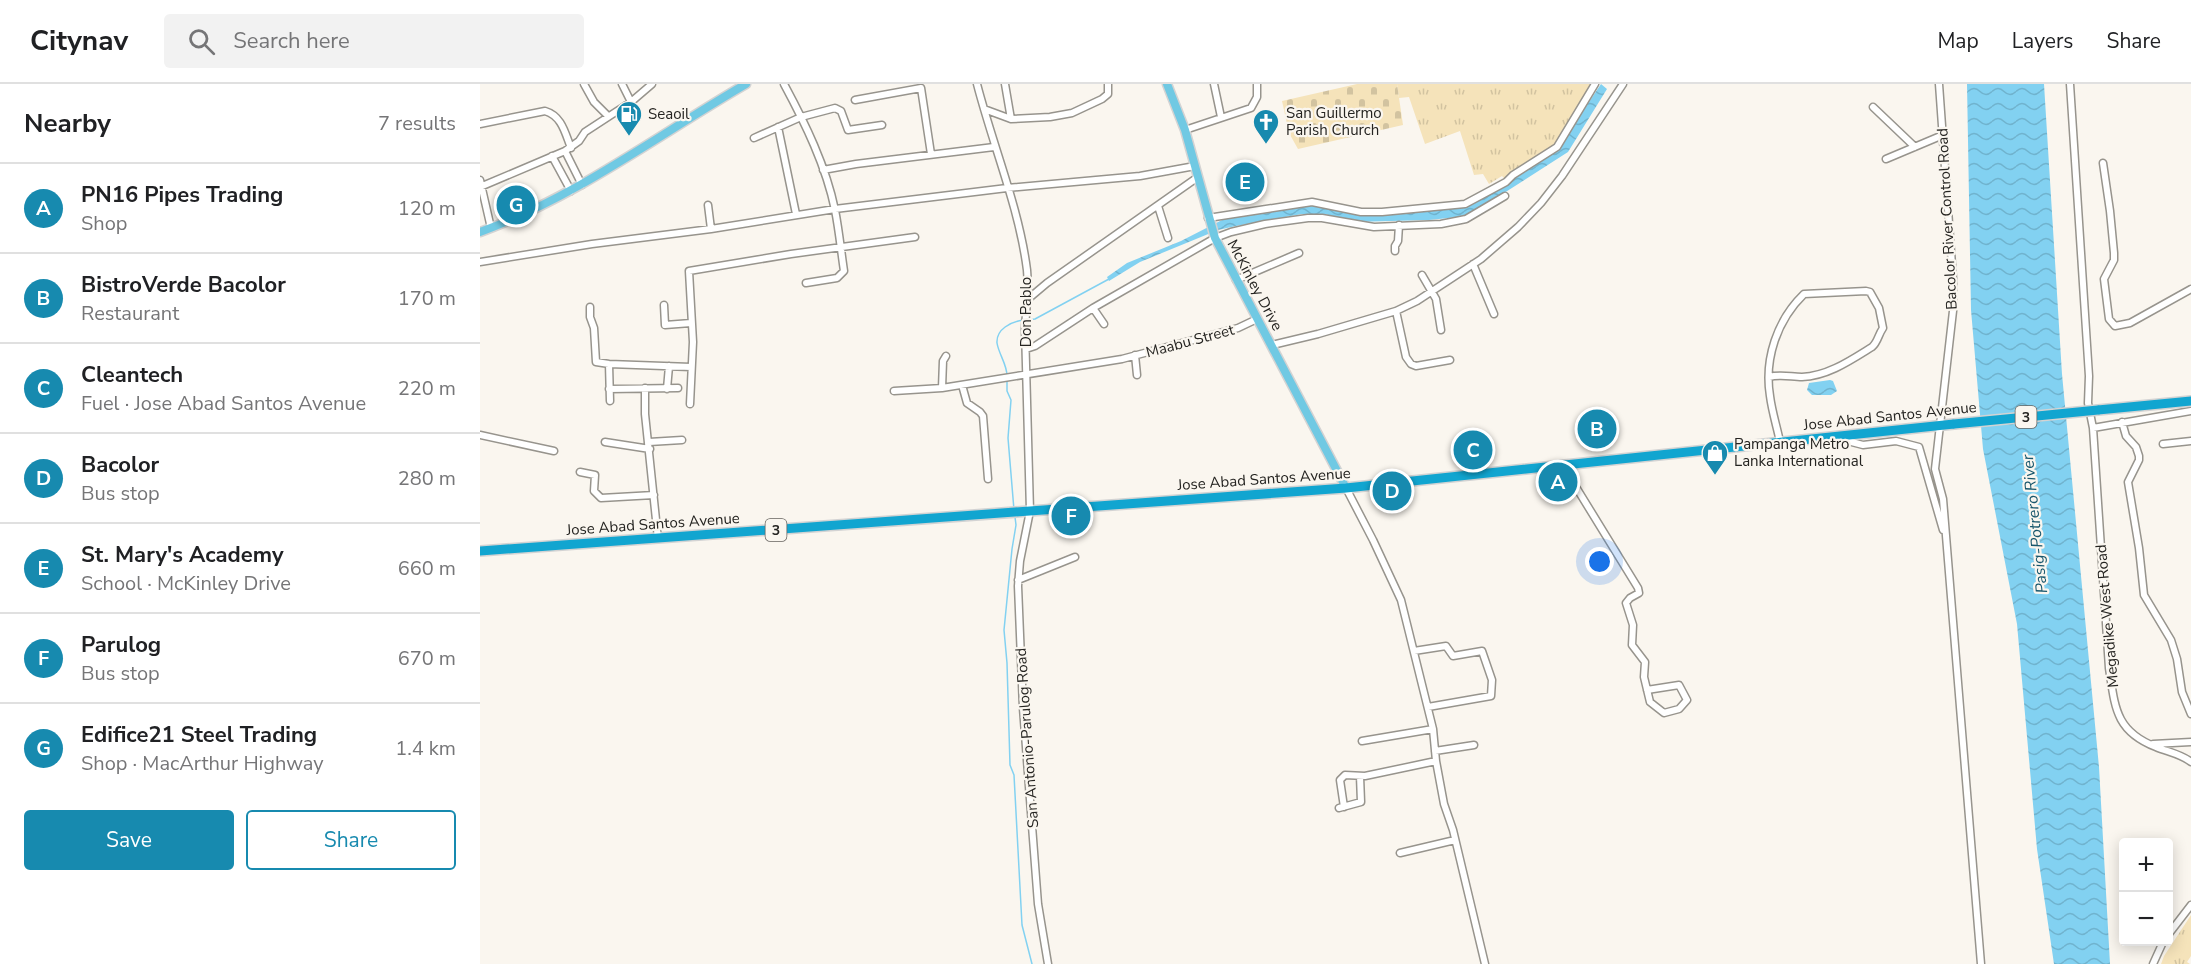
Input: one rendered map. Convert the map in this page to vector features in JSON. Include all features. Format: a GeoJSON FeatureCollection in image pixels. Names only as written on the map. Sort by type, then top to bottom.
{"type":"FeatureCollection","features":[{"type":"Feature","properties":{"kind":"highway","name":"Jose Abad Santos Avenue"},"geometry":{"type":"LineString","coordinates":[[480,551],[1346,488],[1831,436],[2191,401]]}},
{"type":"Feature","properties":{"kind":"main road"},"geometry":{"type":"LineString","coordinates":[[480,232],[540,207],[582,185],[735,87],[746,84]]}},
{"type":"Feature","properties":{"kind":"main road","name":"McKinley Drive"},"geometry":{"type":"LineString","coordinates":[[1167,84],[1185,130],[1214,237],[1346,488]]}},
{"type":"Feature","properties":{"kind":"street"},"geometry":{"type":"LineString","coordinates":[[584,84],[594,102],[608,116]]}},
{"type":"Feature","properties":{"kind":"street"},"geometry":{"type":"LineString","coordinates":[[622,84],[631,102]]}},
{"type":"Feature","properties":{"kind":"street"},"geometry":{"type":"LineString","coordinates":[[491,228],[480,185],[568,149],[585,132],[631,102],[652,84]]}},
{"type":"Feature","properties":{"kind":"street"},"geometry":{"type":"LineString","coordinates":[[784,84],[801,117],[823,170],[835,208],[844,271],[837,278],[806,283]]}},
{"type":"Feature","properties":{"kind":"street","name":"Don Pablo"},"geometry":{"type":"LineString","coordinates":[[977,84],[1022,242],[1029,299],[1025,321],[1027,374],[1022,512]]}},
{"type":"Feature","properties":{"kind":"street"},"geometry":{"type":"LineString","coordinates":[[1005,84],[1011,119]]}},
{"type":"Feature","properties":{"kind":"street"},"geometry":{"type":"LineString","coordinates":[[984,109],[1011,119],[1071,113],[1102,99],[1108,94],[1108,84]]}},
{"type":"Feature","properties":{"kind":"street"},"geometry":{"type":"LineString","coordinates":[[1214,84],[1221,117]]}},
{"type":"Feature","properties":{"kind":"street"},"geometry":{"type":"LineString","coordinates":[[1185,130],[1251,108],[1257,97],[1257,84]]}},
{"type":"Feature","properties":{"kind":"street"},"geometry":{"type":"LineString","coordinates":[[1209,222],[1312,202],[1361,212],[1465,204],[1506,182],[1557,147],[1595,84]]}},
{"type":"Feature","properties":{"kind":"street"},"geometry":{"type":"LineString","coordinates":[[1272,345],[1396,311],[1418,301],[1473,264],[1518,227],[1542,202],[1623,84]]}},
{"type":"Feature","properties":{"kind":"street","name":"Bacolor River Control Road"},"geometry":{"type":"LineString","coordinates":[[1939,84],[1953,311],[1948,372],[1935,469],[1944,499],[1946,542]]}},
{"type":"Feature","properties":{"kind":"street","name":"Megadike West Road"},"geometry":{"type":"LineString","coordinates":[[2070,84],[2089,376],[2088,403],[2093,428],[2109,668],[2115,705],[2123,725],[2130,733],[2191,762]]}},
{"type":"Feature","properties":{"kind":"street"},"geometry":{"type":"LineString","coordinates":[[855,100],[922,86],[931,154]]}},
{"type":"Feature","properties":{"kind":"street"},"geometry":{"type":"LineString","coordinates":[[1874,107],[1916,147]]}},
{"type":"Feature","properties":{"kind":"street"},"geometry":{"type":"LineString","coordinates":[[754,138],[801,117],[835,108],[842,111],[848,130],[882,125]]}},
{"type":"Feature","properties":{"kind":"street"},"geometry":{"type":"LineString","coordinates":[[480,124],[545,111],[555,116],[561,123],[582,185]]}},
{"type":"Feature","properties":{"kind":"street"},"geometry":{"type":"LineString","coordinates":[[778,127],[796,214]]}},
{"type":"Feature","properties":{"kind":"street"},"geometry":{"type":"LineString","coordinates":[[1886,159],[1943,135]]}},
{"type":"Feature","properties":{"kind":"street"},"geometry":{"type":"LineString","coordinates":[[823,170],[994,147]]}},
{"type":"Feature","properties":{"kind":"street"},"geometry":{"type":"LineString","coordinates":[[552,156],[571,190]]}},
{"type":"Feature","properties":{"kind":"street"},"geometry":{"type":"LineString","coordinates":[[2103,163],[2114,253],[2114,260],[2104,279],[2109,319],[2115,326],[2130,323],[2191,288]]}},
{"type":"Feature","properties":{"kind":"street"},"geometry":{"type":"LineString","coordinates":[[480,262],[582,245],[711,230],[835,208],[1006,188],[1140,176],[1195,166]]}},
{"type":"Feature","properties":{"kind":"street"},"geometry":{"type":"LineString","coordinates":[[1029,299],[1198,177]]}},
{"type":"Feature","properties":{"kind":"street"},"geometry":{"type":"LineString","coordinates":[[1026,349],[1035,346],[1093,308],[1214,237],[1265,224],[1308,218],[1322,218],[1374,228],[1441,224],[1466,219],[1505,196]]}},
{"type":"Feature","properties":{"kind":"street"},"geometry":{"type":"LineString","coordinates":[[708,206],[711,230]]}},
{"type":"Feature","properties":{"kind":"street"},"geometry":{"type":"LineString","coordinates":[[1158,206],[1168,238]]}},
{"type":"Feature","properties":{"kind":"street"},"geometry":{"type":"LineString","coordinates":[[1395,251],[1399,225]]}},
{"type":"Feature","properties":{"kind":"street"},"geometry":{"type":"LineString","coordinates":[[690,404],[693,342],[689,270],[915,237]]}},
{"type":"Feature","properties":{"kind":"street"},"geometry":{"type":"LineString","coordinates":[[1236,280],[1299,253]]}},
{"type":"Feature","properties":{"kind":"street"},"geometry":{"type":"LineString","coordinates":[[1473,264],[1494,314]]}},
{"type":"Feature","properties":{"kind":"street"},"geometry":{"type":"LineString","coordinates":[[1422,275],[1437,303],[1441,330]]}},
{"type":"Feature","properties":{"kind":"street"},"geometry":{"type":"LineString","coordinates":[[1769,377],[1780,375],[1800,377],[1826,373],[1872,347],[1877,343],[1883,328],[1874,296],[1866,291],[1804,294],[1778,327],[1774,338],[1769,377],[1770,399],[1780,442]]}},
{"type":"Feature","properties":{"kind":"street"},"geometry":{"type":"LineString","coordinates":[[664,305],[665,325],[691,322]]}},
{"type":"Feature","properties":{"kind":"street"},"geometry":{"type":"LineString","coordinates":[[590,307],[596,362],[691,367]]}},
{"type":"Feature","properties":{"kind":"street"},"geometry":{"type":"LineString","coordinates":[[1093,308],[1104,324]]}},
{"type":"Feature","properties":{"kind":"street"},"geometry":{"type":"LineString","coordinates":[[1396,311],[1406,357],[1411,364],[1416,366],[1450,360]]}},
{"type":"Feature","properties":{"kind":"street","name":"Maabu Street"},"geometry":{"type":"LineString","coordinates":[[894,391],[942,388],[1122,359],[1238,328],[1257,319]]}},
{"type":"Feature","properties":{"kind":"street"},"geometry":{"type":"LineString","coordinates":[[942,388],[943,361],[946,356]]}},
{"type":"Feature","properties":{"kind":"street"},"geometry":{"type":"LineString","coordinates":[[1136,356],[1137,375]]}},
{"type":"Feature","properties":{"kind":"street"},"geometry":{"type":"LineString","coordinates":[[609,364],[610,401]]}},
{"type":"Feature","properties":{"kind":"street"},"geometry":{"type":"LineString","coordinates":[[667,389],[669,366]]}},
{"type":"Feature","properties":{"kind":"street"},"geometry":{"type":"LineString","coordinates":[[962,385],[967,403],[981,412],[983,416],[988,479]]}},
{"type":"Feature","properties":{"kind":"street"},"geometry":{"type":"LineString","coordinates":[[645,388],[645,414],[658,539]]}},
{"type":"Feature","properties":{"kind":"street"},"geometry":{"type":"LineString","coordinates":[[609,389],[678,388]]}},
{"type":"Feature","properties":{"kind":"street"},"geometry":{"type":"LineString","coordinates":[[2093,428],[2191,411]]}},
{"type":"Feature","properties":{"kind":"street"},"geometry":{"type":"LineString","coordinates":[[2122,422],[2126,436],[2138,449],[2139,456],[2128,482],[2144,595],[2171,640],[2182,692],[2191,714]]}},
{"type":"Feature","properties":{"kind":"street"},"geometry":{"type":"LineString","coordinates":[[480,435],[554,451]]}},
{"type":"Feature","properties":{"kind":"street"},"geometry":{"type":"LineString","coordinates":[[1831,436],[1863,445],[1896,441],[1918,447],[1946,542],[1981,964]]}},
{"type":"Feature","properties":{"kind":"street"},"geometry":{"type":"LineString","coordinates":[[605,442],[650,446],[682,440]]}},
{"type":"Feature","properties":{"kind":"street"},"geometry":{"type":"LineString","coordinates":[[2163,444],[2191,441]]}},
{"type":"Feature","properties":{"kind":"street"},"geometry":{"type":"LineString","coordinates":[[1563,466],[1638,588],[1639,593],[1626,603],[1633,625],[1632,645],[1645,662],[1644,677],[1647,690],[1650,702],[1664,713],[1679,709],[1687,700],[1679,685],[1647,690]]}},
{"type":"Feature","properties":{"kind":"street"},"geometry":{"type":"LineString","coordinates":[[580,472],[595,475],[594,491],[601,498],[654,495]]}},
{"type":"Feature","properties":{"kind":"street"},"geometry":{"type":"LineString","coordinates":[[1346,488],[1401,600],[1433,729],[1444,804],[1485,964]]}},
{"type":"Feature","properties":{"kind":"street","name":"San Antonio-Parulog Road"},"geometry":{"type":"LineString","coordinates":[[1022,512],[1018,580],[1023,708],[1038,904],[1048,964]]}},
{"type":"Feature","properties":{"kind":"street"},"geometry":{"type":"LineString","coordinates":[[1018,580],[1075,557]]}},
{"type":"Feature","properties":{"kind":"street"},"geometry":{"type":"LineString","coordinates":[[1414,651],[1447,646],[1453,656],[1482,651],[1492,680],[1491,696],[1428,707]]}},
{"type":"Feature","properties":{"kind":"street"},"geometry":{"type":"LineString","coordinates":[[1362,741],[1433,729]]}},
{"type":"Feature","properties":{"kind":"street"},"geometry":{"type":"LineString","coordinates":[[2149,744],[2191,742]]}},
{"type":"Feature","properties":{"kind":"street"},"geometry":{"type":"LineString","coordinates":[[1435,751],[1474,745]]}},
{"type":"Feature","properties":{"kind":"street"},"geometry":{"type":"LineString","coordinates":[[1360,776],[1361,802],[1341,808],[1341,778],[1350,774],[1360,776],[1436,761]]}},
{"type":"Feature","properties":{"kind":"street"},"geometry":{"type":"LineString","coordinates":[[1400,853],[1455,840]]}},
{"type":"Feature","properties":{"kind":"street"},"geometry":{"type":"LineString","coordinates":[[2173,930],[2191,905]]}},
{"type":"Feature","properties":{"kind":"street"},"geometry":{"type":"LineString","coordinates":[[2153,964],[2161,946]]}},
{"type":"Feature","properties":{"kind":"green space"},"geometry":{"type":"Polygon","coordinates":[[[1357,84],[1397,84],[1403,125],[1298,149],[1289,133],[1282,101],[1357,84]]]}},
{"type":"Feature","properties":{"kind":"green space"},"geometry":{"type":"Polygon","coordinates":[[[1397,84],[1594,84],[1554,147],[1505,179],[1502,176],[1489,184],[1483,174],[1474,175],[1460,131],[1425,144],[1409,97],[1399,98],[1397,84]]]}},
{"type":"Feature","properties":{"kind":"green space"},"geometry":{"type":"Polygon","coordinates":[[[2191,915],[2191,956],[2187,962],[2190,964],[2161,964],[2191,915]]]}},
{"type":"Feature","properties":{"kind":"water"},"geometry":{"type":"Polygon","coordinates":[[[1601,84],[1607,89],[1568,152],[1468,216],[1429,220],[1354,222],[1325,214],[1302,214],[1218,230],[1140,262],[1109,281],[1107,277],[1127,263],[1181,241],[1224,219],[1309,204],[1359,213],[1404,213],[1472,205],[1556,151],[1601,84]]]}},
{"type":"Feature","properties":{"kind":"water","name":"Pasig-Potrero River"},"geometry":{"type":"Polygon","coordinates":[[[1967,84],[2044,84],[2062,374],[2099,767],[2110,964],[2054,964],[2037,849],[2017,624],[1983,449],[1971,310],[1967,84]]]}},
{"type":"Feature","properties":{"kind":"water"},"geometry":{"type":"Polygon","coordinates":[[[1833,381],[1837,391],[1831,395],[1812,395],[1807,390],[1809,383],[1833,381]]]}},
{"type":"Feature","properties":{"kind":"waterway"},"geometry":{"type":"LineString","coordinates":[[1028,320],[1035,319],[1109,279]]}},
{"type":"Feature","properties":{"kind":"waterway"},"geometry":{"type":"LineString","coordinates":[[1007,376],[997,338],[1005,327],[1023,320]]}},
{"type":"Feature","properties":{"kind":"waterway"},"geometry":{"type":"LineString","coordinates":[[1007,381],[1007,391],[1011,400],[1008,438],[1014,510]]}},
{"type":"Feature","properties":{"kind":"waterway"},"geometry":{"type":"LineString","coordinates":[[1015,517],[1004,630],[1010,765],[1014,775],[1022,925],[1032,964]]}},
{"type":"Feature","properties":{"kind":"place","name":"Seaoil"},"geometry":{"type":"Point","coordinates":[629,137]}},
{"type":"Feature","properties":{"kind":"place","name":"San Guillermo Parish Church"},"geometry":{"type":"Point","coordinates":[1266,145]}},
{"type":"Feature","properties":{"kind":"place","name":"St. Mary's Academy"},"geometry":{"type":"Point","coordinates":[1245,182]}},
{"type":"Feature","properties":{"kind":"place","name":"Edifice21 Steel Trading"},"geometry":{"type":"Point","coordinates":[516,205]}},
{"type":"Feature","properties":{"kind":"place","name":"BistroVerde Bacolor"},"geometry":{"type":"Point","coordinates":[1597,429]}},
{"type":"Feature","properties":{"kind":"place","name":"Cleantech"},"geometry":{"type":"Point","coordinates":[1473,450]}},
{"type":"Feature","properties":{"kind":"place","name":"Pampanga Metro Lanka International"},"geometry":{"type":"Point","coordinates":[1715,476]}},
{"type":"Feature","properties":{"kind":"place","name":"PN16 Pipes Trading"},"geometry":{"type":"Point","coordinates":[1558,482]}},
{"type":"Feature","properties":{"kind":"place","name":"Bacolor"},"geometry":{"type":"Point","coordinates":[1392,491]}},
{"type":"Feature","properties":{"kind":"place","name":"Parulog"},"geometry":{"type":"Point","coordinates":[1071,516]}}]}
